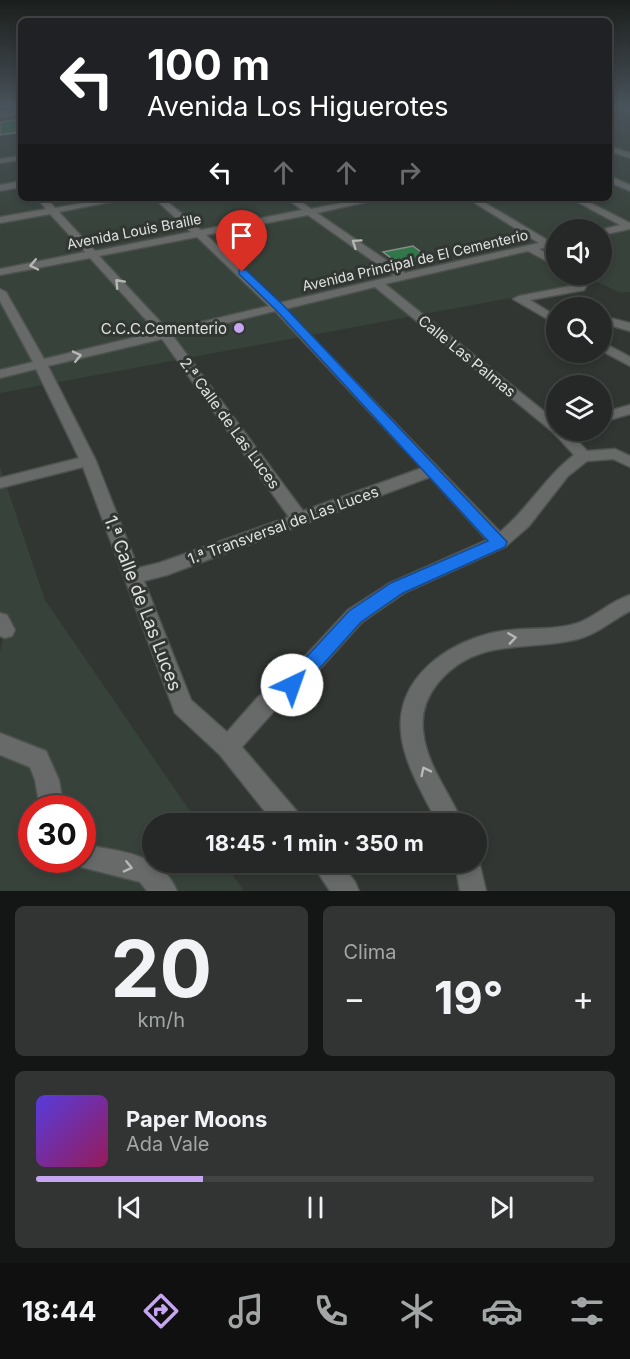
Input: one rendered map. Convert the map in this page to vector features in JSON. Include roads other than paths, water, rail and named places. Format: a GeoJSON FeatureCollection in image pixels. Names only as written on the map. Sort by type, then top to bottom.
{"type":"FeatureCollection","features":[{"type":"Feature","properties":{"kind":"street"},"geometry":{"type":"LineString","coordinates":[[612,149],[630,156]]}},
{"type":"Feature","properties":{"kind":"street"},"geometry":{"type":"LineString","coordinates":[[4,160],[15,168]]}},
{"type":"Feature","properties":{"kind":"street"},"geometry":{"type":"LineString","coordinates":[[612,180],[630,188]]}},
{"type":"Feature","properties":{"kind":"street"},"geometry":{"type":"LineString","coordinates":[[0,188],[18,185]]}},
{"type":"Feature","properties":{"kind":"street","name":"2.ª Calle de Las Luces"},"geometry":{"type":"LineString","coordinates":[[44,201],[163,330],[300,520]]}},
{"type":"Feature","properties":{"kind":"street"},"geometry":{"type":"LineString","coordinates":[[0,220],[109,201]]}},
{"type":"Feature","properties":{"kind":"street"},"geometry":{"type":"LineString","coordinates":[[162,201],[199,232],[279,308],[499,542]]}},
{"type":"Feature","properties":{"kind":"street"},"geometry":{"type":"LineString","coordinates":[[295,201],[404,277]]}},
{"type":"Feature","properties":{"kind":"street","name":"Avenida Louis Braille"},"geometry":{"type":"LineString","coordinates":[[0,272],[362,201]]}},
{"type":"Feature","properties":{"kind":"street"},"geometry":{"type":"LineString","coordinates":[[476,201],[546,240]]}},
{"type":"Feature","properties":{"kind":"street"},"geometry":{"type":"LineString","coordinates":[[580,201],[629,226]]}},
{"type":"Feature","properties":{"kind":"street"},"geometry":{"type":"LineString","coordinates":[[612,230],[629,226]]}},
{"type":"Feature","properties":{"kind":"street","name":"Avenida Principal de El Cementerio"},"geometry":{"type":"LineString","coordinates":[[0,374],[37,360],[163,330],[279,308],[546,244]]}},
{"type":"Feature","properties":{"kind":"street"},"geometry":{"type":"LineString","coordinates":[[530,248],[546,257]]}},
{"type":"Feature","properties":{"kind":"street","name":"Calle Las Palmas"},"geometry":{"type":"LineString","coordinates":[[377,283],[546,420]]}},
{"type":"Feature","properties":{"kind":"street"},"geometry":{"type":"LineString","coordinates":[[519,299],[580,288],[582,285]]}},
{"type":"Feature","properties":{"kind":"street","name":"1.ª Calle de Las Luces"},"geometry":{"type":"LineString","coordinates":[[0,292],[24,331],[88,461],[183,706],[228,747],[282,813]]}},
{"type":"Feature","properties":{"kind":"street"},"geometry":{"type":"LineString","coordinates":[[519,299],[546,306]]}},
{"type":"Feature","properties":{"kind":"street"},"geometry":{"type":"LineString","coordinates":[[519,299],[546,315]]}},
{"type":"Feature","properties":{"kind":"street"},"geometry":{"type":"LineString","coordinates":[[612,322],[630,327]]}},
{"type":"Feature","properties":{"kind":"street"},"geometry":{"type":"LineString","coordinates":[[612,352],[630,362]]}},
{"type":"Feature","properties":{"kind":"street"},"geometry":{"type":"LineString","coordinates":[[612,415],[630,409]]}},
{"type":"Feature","properties":{"kind":"street","name":"Calle Las Palmas"},"geometry":{"type":"LineString","coordinates":[[570,441],[584,456]]}},
{"type":"Feature","properties":{"kind":"street"},"geometry":{"type":"LineString","coordinates":[[228,747],[266,704],[292,685],[355,616],[397,588],[499,542],[523,522],[562,472],[584,456],[615,454],[630,462]]}},
{"type":"Feature","properties":{"kind":"street"},"geometry":{"type":"LineString","coordinates":[[0,483],[88,461]]}},
{"type":"Feature","properties":{"kind":"street","name":"1.ª Transversal de Las Luces"},"geometry":{"type":"LineString","coordinates":[[132,576],[161,570],[433,470]]}},
{"type":"Feature","properties":{"kind":"street"},"geometry":{"type":"LineString","coordinates":[[446,813],[421,762],[412,733],[411,710],[429,675],[454,656],[491,641],[582,630],[630,603]]}},
{"type":"Feature","properties":{"kind":"street"},"geometry":{"type":"LineString","coordinates":[[0,744],[38,759],[47,780],[50,795]]}},
{"type":"Feature","properties":{"kind":"street"},"geometry":{"type":"LineString","coordinates":[[96,859],[147,872],[164,891]]}},
{"type":"Feature","properties":{"kind":"street"},"geometry":{"type":"LineString","coordinates":[[332,873],[346,891]]}},
{"type":"Feature","properties":{"kind":"street"},"geometry":{"type":"LineString","coordinates":[[470,873],[473,891]]}},
{"type":"Feature","properties":{"kind":"place","name":"C.C.C.Cementerio"},"geometry":{"type":"Point","coordinates":[239,328]}}]}
